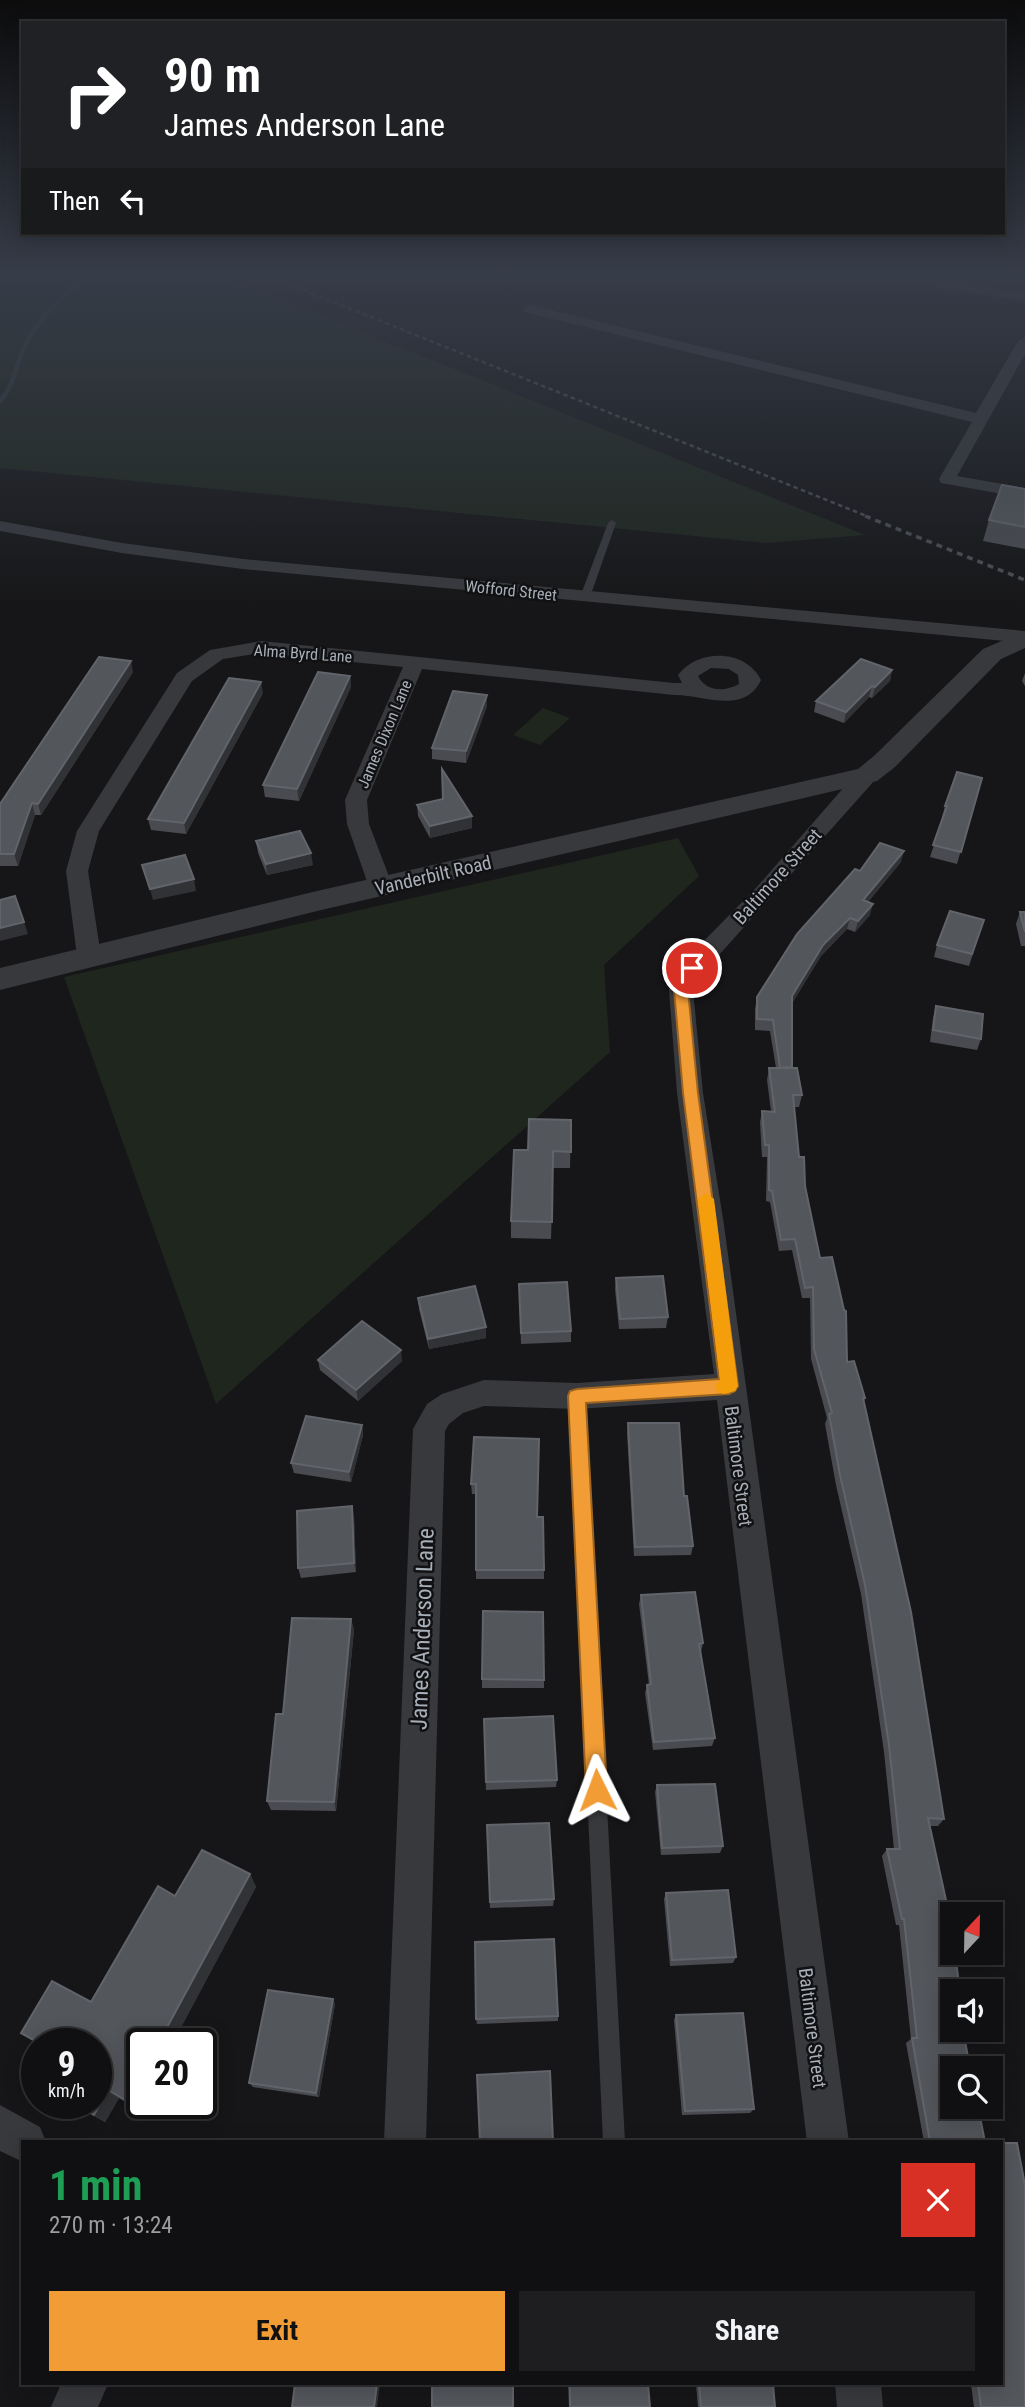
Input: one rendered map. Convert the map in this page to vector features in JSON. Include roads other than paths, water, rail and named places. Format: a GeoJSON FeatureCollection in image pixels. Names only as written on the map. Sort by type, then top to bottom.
{"type":"FeatureCollection","features":[{"type":"Feature","properties":{"kind":"street"},"geometry":{"type":"LineString","coordinates":[[838,384],[980,419]]}},
{"type":"Feature","properties":{"kind":"street"},"geometry":{"type":"LineString","coordinates":[[1000,384],[947,479],[1025,493]]}},
{"type":"Feature","properties":{"kind":"street","name":"Wofford Street"},"geometry":{"type":"LineString","coordinates":[[0,526],[186,557],[1025,638]]}},
{"type":"Feature","properties":{"kind":"street","name":"Baltimore Street"},"geometry":{"type":"LineString","coordinates":[[828,2140],[690,1093],[681,990],[692,968],[764,893],[867,775],[885,761],[992,654],[1025,638]]}},
{"type":"Feature","properties":{"kind":"street","name":"Alma Byrd Lane"},"geometry":{"type":"LineString","coordinates":[[89,956],[77,871],[88,831],[184,677],[217,654],[261,647],[674,689],[695,688]]}},
{"type":"Feature","properties":{"kind":"street","name":"James Dixon Lane"},"geometry":{"type":"LineString","coordinates":[[381,887],[358,824],[356,800],[415,662]]}},
{"type":"Feature","properties":{"kind":"street","name":"Vanderbilt Road"},"geometry":{"type":"LineString","coordinates":[[0,979],[381,887],[867,775]]}},
{"type":"Feature","properties":{"kind":"street","name":"James Anderson Lane"},"geometry":{"type":"LineString","coordinates":[[405,2140],[429,1429],[438,1414],[453,1403],[484,1393],[577,1396],[729,1386]]}},
{"type":"Feature","properties":{"kind":"street"},"geometry":{"type":"LineString","coordinates":[[0,2126],[22,2140]]}},
{"type":"Feature","properties":{"kind":"street"},"geometry":{"type":"LineString","coordinates":[[74,2407],[85,2385]]}},
{"type":"Feature","properties":{"kind":"street"},"geometry":{"type":"LineString","coordinates":[[858,2385],[860,2407]]}},
{"type":"Feature","properties":{"kind":"lane"},"geometry":{"type":"LineString","coordinates":[[585,597],[612,523]]}},
{"type":"Feature","properties":{"kind":"lane"},"geometry":{"type":"LineString","coordinates":[[577,1396],[614,2140]]}},
{"type":"Feature","properties":{"kind":"waterway"},"geometry":{"type":"LineString","coordinates":[[0,401],[10,384]]}},
{"type":"Feature","properties":{"kind":"railway"},"geometry":{"type":"LineString","coordinates":[[539,384],[869,517]]}},
{"type":"Feature","properties":{"kind":"railway"},"geometry":{"type":"LineString","coordinates":[[865,516],[1025,580]]}}]}
